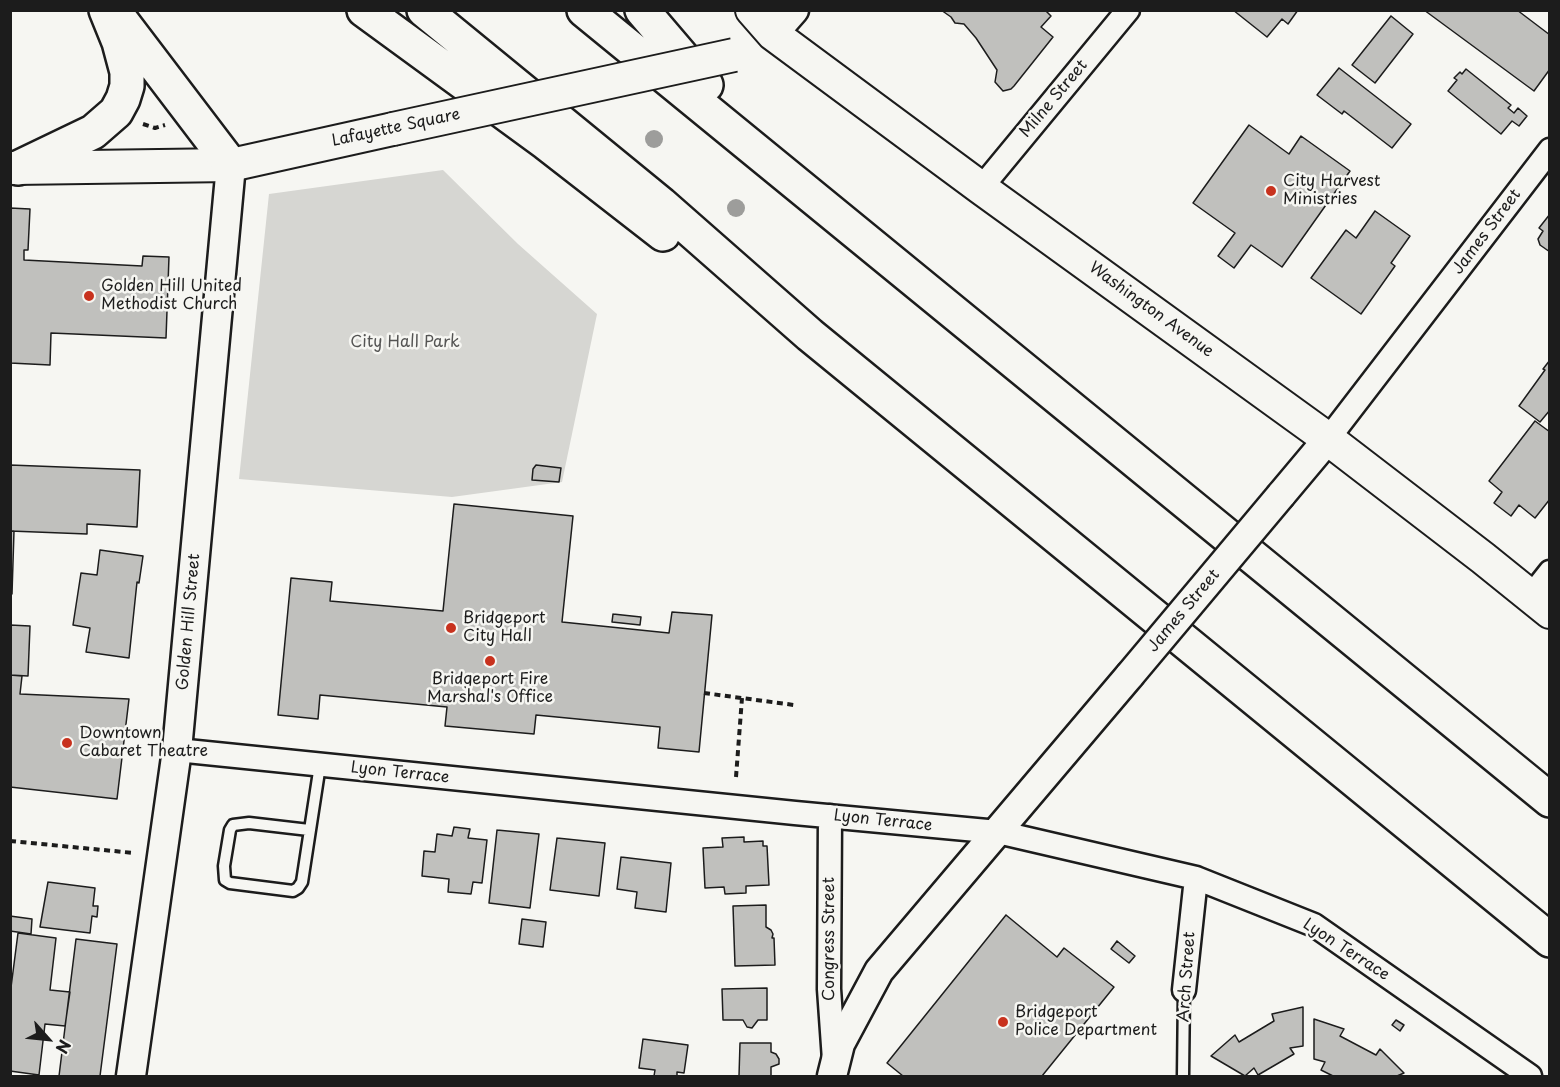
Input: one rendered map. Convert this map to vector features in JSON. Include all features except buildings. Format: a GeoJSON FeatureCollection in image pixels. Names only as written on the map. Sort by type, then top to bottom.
{"type":"FeatureCollection","features":[{"type":"Feature","properties":{"kind":"highway"},"geometry":{"type":"LineString","coordinates":[[14,168],[93,132],[116,112],[125,92],[127,72],[119,42],[106,10]]}},
{"type":"Feature","properties":{"kind":"highway"},"geometry":{"type":"LineString","coordinates":[[114,10],[231,165]]}},
{"type":"Feature","properties":{"kind":"highway"},"geometry":{"type":"LineString","coordinates":[[364,10],[546,143],[718,275],[810,335]]}},
{"type":"Feature","properties":{"kind":"highway"},"geometry":{"type":"LineString","coordinates":[[424,10],[661,204],[810,335],[1550,940]]}},
{"type":"Feature","properties":{"kind":"highway"},"geometry":{"type":"LineString","coordinates":[[584,10],[1550,800]]}},
{"type":"Feature","properties":{"kind":"highway"},"geometry":{"type":"LineString","coordinates":[[642,10],[779,171]]}},
{"type":"Feature","properties":{"kind":"main road","name":"Washington Avenue"},"geometry":{"type":"LineString","coordinates":[[752,10],[773,34],[1328,439],[1540,604]]}},
{"type":"Feature","properties":{"kind":"main road","name":"Lafayette Square"},"geometry":{"type":"LineString","coordinates":[[14,168],[231,165],[734,55],[773,34]]}},
{"type":"Feature","properties":{"kind":"street"},"geometry":{"type":"LineString","coordinates":[[773,34],[794,10]]}},
{"type":"Feature","properties":{"kind":"street","name":"Milne Street"},"geometry":{"type":"LineString","coordinates":[[981,188],[1128,10]]}},
{"type":"Feature","properties":{"kind":"street","name":"James Street"},"geometry":{"type":"LineString","coordinates":[[833,1069],[850,1022],[879,971],[1328,439],[1550,150]]}},
{"type":"Feature","properties":{"kind":"street","name":"Golden Hill Street"},"geometry":{"type":"LineString","coordinates":[[131,1077],[177,750],[231,165]]}},
{"type":"Feature","properties":{"kind":"street"},"geometry":{"type":"LineString","coordinates":[[1540,604],[1550,572]]}},
{"type":"Feature","properties":{"kind":"street","name":"Lyon Terrace"},"geometry":{"type":"LineString","coordinates":[[177,750],[998,832],[1196,878],[1314,925],[1530,1077]]}},
{"type":"Feature","properties":{"kind":"street","name":"Congress Street"},"geometry":{"type":"LineString","coordinates":[[830,816],[829,989],[833,1069]]}},
{"type":"Feature","properties":{"kind":"street","name":"Arch Street"},"geometry":{"type":"LineString","coordinates":[[1184,990],[1196,878]]}},
{"type":"Feature","properties":{"kind":"lane"},"geometry":{"type":"LineString","coordinates":[[309,830],[249,824],[233,825],[230,830],[224,866],[225,880],[230,883],[293,891],[298,888],[302,882],[320,765]]}},
{"type":"Feature","properties":{"kind":"lane","name":"Arch Street"},"geometry":{"type":"LineString","coordinates":[[1183,1077],[1184,990]]}},
{"type":"Feature","properties":{"kind":"path"},"geometry":{"type":"LineString","coordinates":[[161,136],[155,128],[166,125]]}},
{"type":"Feature","properties":{"kind":"path"},"geometry":{"type":"LineString","coordinates":[[704,693],[794,705]]}},
{"type":"Feature","properties":{"kind":"path"},"geometry":{"type":"LineString","coordinates":[[736,777],[742,698]]}},
{"type":"Feature","properties":{"kind":"path"},"geometry":{"type":"LineString","coordinates":[[10,841],[162,855]]}},
{"type":"Feature","properties":{"kind":"green space","name":"City Hall Park"},"geometry":{"type":"Polygon","coordinates":[[[443,170],[518,244],[597,314],[562,482],[452,497],[239,479],[269,194],[443,170]]]}},
{"type":"Feature","properties":{"kind":"place","name":"City Harvest Ministries"},"geometry":{"type":"Point","coordinates":[1271,191]}},
{"type":"Feature","properties":{"kind":"place","name":"Golden Hill United Methodist Church"},"geometry":{"type":"Point","coordinates":[89,296]}},
{"type":"Feature","properties":{"kind":"place","name":"Bridgeport City Hall"},"geometry":{"type":"Point","coordinates":[451,628]}},
{"type":"Feature","properties":{"kind":"place","name":"Bridgeport Fire Marshal's Office"},"geometry":{"type":"Point","coordinates":[490,661]}},
{"type":"Feature","properties":{"kind":"place","name":"Downtown Cabaret Theatre"},"geometry":{"type":"Point","coordinates":[67,743]}},
{"type":"Feature","properties":{"kind":"place","name":"Bridgeport Police Department"},"geometry":{"type":"Point","coordinates":[1003,1022]}}]}
